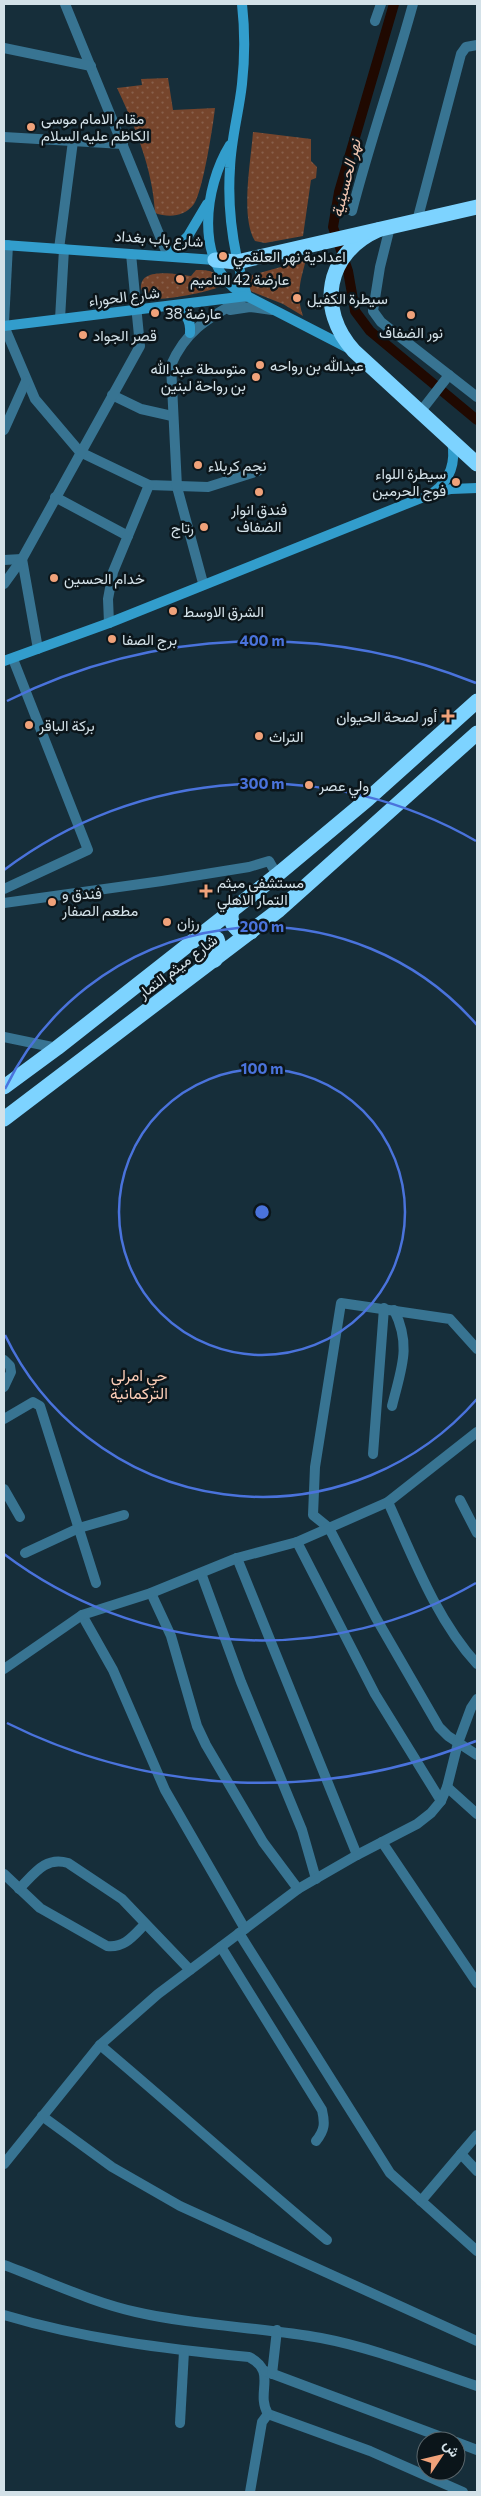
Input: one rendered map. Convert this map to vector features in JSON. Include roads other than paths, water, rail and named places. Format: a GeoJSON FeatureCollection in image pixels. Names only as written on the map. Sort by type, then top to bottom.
{"type":"FeatureCollection","features":[{"type":"Feature","properties":{"kind":"highway"},"geometry":{"type":"LineString","coordinates":[[215,260],[237,262],[375,232],[477,207]]}},
{"type":"Feature","properties":{"kind":"highway"},"geometry":{"type":"LineString","coordinates":[[354,351],[339,331],[332,308],[332,284],[338,264],[348,250],[375,232]]}},
{"type":"Feature","properties":{"kind":"highway","name":"شارع باب بغداد"},"geometry":{"type":"LineString","coordinates":[[354,351],[477,464]]}},
{"type":"Feature","properties":{"kind":"highway","name":"شارع ميثم التمار"},"geometry":{"type":"LineString","coordinates":[[4,1087],[57,1048],[233,908],[278,875],[368,799],[477,701]]}},
{"type":"Feature","properties":{"kind":"highway","name":"شارع ميثم التمار"},"geometry":{"type":"LineString","coordinates":[[4,1119],[251,932],[338,859],[477,733]]}},
{"type":"Feature","properties":{"kind":"highway"},"geometry":{"type":"LineString","coordinates":[[233,908],[230,918],[234,927],[242,932],[251,932]]}},
{"type":"Feature","properties":{"kind":"highway"},"geometry":{"type":"LineString","coordinates":[[196,937],[207,934],[217,939],[220,950],[215,960]]}},
{"type":"Feature","properties":{"kind":"street"},"geometry":{"type":"LineString","coordinates":[[65,4],[168,256],[192,230],[210,199]]}},
{"type":"Feature","properties":{"kind":"street"},"geometry":{"type":"LineString","coordinates":[[204,583],[177,487],[170,365],[178,348],[190,333],[210,318],[247,296],[237,262],[229,196],[232,142],[242,84],[244,55],[242,4]]}},
{"type":"Feature","properties":{"kind":"street"},"geometry":{"type":"LineString","coordinates":[[375,21],[381,4]]}},
{"type":"Feature","properties":{"kind":"street"},"geometry":{"type":"LineString","coordinates":[[352,211],[369,146],[389,91],[413,4]]}},
{"type":"Feature","properties":{"kind":"street"},"geometry":{"type":"LineString","coordinates":[[417,221],[461,54],[466,48],[477,45]]}},
{"type":"Feature","properties":{"kind":"street"},"geometry":{"type":"LineString","coordinates":[[4,48],[91,66]]}},
{"type":"Feature","properties":{"kind":"street"},"geometry":{"type":"LineString","coordinates":[[4,137],[122,144]]}},
{"type":"Feature","properties":{"kind":"street"},"geometry":{"type":"LineString","coordinates":[[60,319],[61,249],[73,141]]}},
{"type":"Feature","properties":{"kind":"street"},"geometry":{"type":"LineString","coordinates":[[215,260],[209,230],[210,199],[220,164],[232,142]]}},
{"type":"Feature","properties":{"kind":"street"},"geometry":{"type":"LineString","coordinates":[[375,232],[382,257],[374,311],[381,322],[477,397]]}},
{"type":"Feature","properties":{"kind":"street"},"geometry":{"type":"LineString","coordinates":[[6,245],[4,325],[26,381],[47,416],[80,452],[149,485],[208,487],[258,471]]}},
{"type":"Feature","properties":{"kind":"street","name":"شارع باب بغداد"},"geometry":{"type":"LineString","coordinates":[[6,245],[215,260],[227,281],[247,296],[354,351]]}},
{"type":"Feature","properties":{"kind":"street"},"geometry":{"type":"LineString","coordinates":[[4,584],[22,559],[140,346],[131,254]]}},
{"type":"Feature","properties":{"kind":"street","name":"شارع الحوراء"},"geometry":{"type":"LineString","coordinates":[[4,325],[247,296]]}},
{"type":"Feature","properties":{"kind":"street"},"geometry":{"type":"LineString","coordinates":[[165,306],[180,309],[185,314],[191,326],[190,333]]}},
{"type":"Feature","properties":{"kind":"street"},"geometry":{"type":"LineString","coordinates":[[210,318],[241,308],[274,310]]}},
{"type":"Feature","properties":{"kind":"street"},"geometry":{"type":"LineString","coordinates":[[421,411],[449,374]]}},
{"type":"Feature","properties":{"kind":"street"},"geometry":{"type":"LineString","coordinates":[[4,430],[26,381]]}},
{"type":"Feature","properties":{"kind":"street"},"geometry":{"type":"LineString","coordinates":[[112,395],[141,409],[172,416]]}},
{"type":"Feature","properties":{"kind":"street"},"geometry":{"type":"LineString","coordinates":[[431,494],[441,486],[451,471],[454,452],[452,440]]}},
{"type":"Feature","properties":{"kind":"street"},"geometry":{"type":"LineString","coordinates":[[109,622],[108,599],[113,572],[149,485]]}},
{"type":"Feature","properties":{"kind":"street"},"geometry":{"type":"LineString","coordinates":[[4,889],[88,850],[8,660],[109,622],[431,494],[451,489],[477,488]]}},
{"type":"Feature","properties":{"kind":"street"},"geometry":{"type":"LineString","coordinates":[[55,498],[128,536]]}},
{"type":"Feature","properties":{"kind":"street"},"geometry":{"type":"LineString","coordinates":[[4,560],[22,559]]}},
{"type":"Feature","properties":{"kind":"street"},"geometry":{"type":"LineString","coordinates":[[22,559],[38,649]]}},
{"type":"Feature","properties":{"kind":"street"},"geometry":{"type":"LineString","coordinates":[[4,903],[249,867],[269,861],[278,875]]}},
{"type":"Feature","properties":{"kind":"street"},"geometry":{"type":"LineString","coordinates":[[4,1037],[57,1048]]}},
{"type":"Feature","properties":{"kind":"street"},"geometry":{"type":"LineString","coordinates":[[477,1349],[450,1319],[341,1303],[337,1314],[315,1467],[312,1515],[329,1528],[376,1618],[439,1727],[458,1743],[477,1755]]}},
{"type":"Feature","properties":{"kind":"street"},"geometry":{"type":"LineString","coordinates":[[389,1309],[402,1325],[404,1345],[392,1406]]}},
{"type":"Feature","properties":{"kind":"street"},"geometry":{"type":"LineString","coordinates":[[373,1454],[389,1309]]}},
{"type":"Feature","properties":{"kind":"street"},"geometry":{"type":"LineString","coordinates":[[4,1360],[10,1366],[11,1372],[4,1387]]}},
{"type":"Feature","properties":{"kind":"street"},"geometry":{"type":"LineString","coordinates":[[4,1419],[33,1402],[40,1406],[96,1583]]}},
{"type":"Feature","properties":{"kind":"street"},"geometry":{"type":"LineString","coordinates":[[4,1669],[82,1615],[150,1593],[237,1558],[297,1542],[388,1502],[477,1432]]}},
{"type":"Feature","properties":{"kind":"street"},"geometry":{"type":"LineString","coordinates":[[4,1489],[20,1517]]}},
{"type":"Feature","properties":{"kind":"street"},"geometry":{"type":"LineString","coordinates":[[460,1500],[477,1533]]}},
{"type":"Feature","properties":{"kind":"street"},"geometry":{"type":"LineString","coordinates":[[388,1502],[420,1572],[446,1620],[477,1664]]}},
{"type":"Feature","properties":{"kind":"street"},"geometry":{"type":"LineString","coordinates":[[25,1553],[79,1528],[124,1515]]}},
{"type":"Feature","properties":{"kind":"street"},"geometry":{"type":"LineString","coordinates":[[297,1542],[375,1694],[441,1801]]}},
{"type":"Feature","properties":{"kind":"street"},"geometry":{"type":"LineString","coordinates":[[237,1558],[357,1854]]}},
{"type":"Feature","properties":{"kind":"street"},"geometry":{"type":"LineString","coordinates":[[201,1573],[241,1682],[302,1830],[316,1879]]}},
{"type":"Feature","properties":{"kind":"street"},"geometry":{"type":"LineString","coordinates":[[150,1593],[171,1636],[197,1726],[206,1745],[263,1842],[298,1889]]}},
{"type":"Feature","properties":{"kind":"street"},"geometry":{"type":"LineString","coordinates":[[82,1615],[113,1670],[165,1790],[242,1931],[390,2173],[477,2251]]}},
{"type":"Feature","properties":{"kind":"street"},"geometry":{"type":"LineString","coordinates":[[4,2164],[100,2045],[158,1994],[298,1889],[357,1854],[417,1824],[431,1813],[441,1801],[447,1787],[458,1743],[470,1708],[477,1699]]}},
{"type":"Feature","properties":{"kind":"street"},"geometry":{"type":"LineString","coordinates":[[447,1787],[477,1814]]}},
{"type":"Feature","properties":{"kind":"street"},"geometry":{"type":"LineString","coordinates":[[382,1842],[477,1983]]}},
{"type":"Feature","properties":{"kind":"street"},"geometry":{"type":"LineString","coordinates":[[19,1889],[45,1863],[58,1860],[68,1863],[122,1899],[190,1970]]}},
{"type":"Feature","properties":{"kind":"street"},"geometry":{"type":"LineString","coordinates":[[4,1874],[40,1908],[107,1946],[117,1948],[125,1944],[145,1924]]}},
{"type":"Feature","properties":{"kind":"street"},"geometry":{"type":"LineString","coordinates":[[221,1947],[322,2110],[325,2122],[322,2134],[316,2141]]}},
{"type":"Feature","properties":{"kind":"street"},"geometry":{"type":"LineString","coordinates":[[100,2045],[197,2127],[254,2180],[327,2240]]}},
{"type":"Feature","properties":{"kind":"street"},"geometry":{"type":"LineString","coordinates":[[42,2116],[112,2167],[180,2206],[477,2341]]}},
{"type":"Feature","properties":{"kind":"street"},"geometry":{"type":"LineString","coordinates":[[421,2201],[477,2135]]}},
{"type":"Feature","properties":{"kind":"street"},"geometry":{"type":"LineString","coordinates":[[461,2154],[477,2171]]}},
{"type":"Feature","properties":{"kind":"street"},"geometry":{"type":"LineString","coordinates":[[4,2265],[134,2312],[182,2322],[277,2330],[324,2338],[388,2356],[477,2386]]}},
{"type":"Feature","properties":{"kind":"street"},"geometry":{"type":"LineString","coordinates":[[4,2315],[46,2328],[184,2351],[250,2357],[259,2362],[268,2372],[425,2431]]}},
{"type":"Feature","properties":{"kind":"street"},"geometry":{"type":"LineString","coordinates":[[277,2330],[262,2405],[268,2414],[361,2448],[463,2492]]}},
{"type":"Feature","properties":{"kind":"street"},"geometry":{"type":"LineString","coordinates":[[180,2423],[184,2351]]}},
{"type":"Feature","properties":{"kind":"street"},"geometry":{"type":"LineString","coordinates":[[250,2492],[262,2422],[268,2414]]}},
{"type":"Feature","properties":{"kind":"waterway","name":"نهر الحسينية"},"geometry":{"type":"LineString","coordinates":[[394,4],[339,192],[333,227],[348,271],[355,311],[370,331],[477,420]]}},
{"type":"Feature","properties":{"kind":"place","name":"مقام الامام موسى الكاظم عليه السلام"},"geometry":{"type":"Point","coordinates":[31,127]}},
{"type":"Feature","properties":{"kind":"place","name":"اعدادية نهر العلقمي"},"geometry":{"type":"Point","coordinates":[223,256]}},
{"type":"Feature","properties":{"kind":"place","name":"عارضة 42 التاميم"},"geometry":{"type":"Point","coordinates":[180,279]}},
{"type":"Feature","properties":{"kind":"place","name":"سيطرة الكفيل"},"geometry":{"type":"Point","coordinates":[297,298]}},
{"type":"Feature","properties":{"kind":"place","name":"عارضة 38"},"geometry":{"type":"Point","coordinates":[155,313]}},
{"type":"Feature","properties":{"kind":"place","name":"نور الضفاف"},"geometry":{"type":"Point","coordinates":[411,315]}},
{"type":"Feature","properties":{"kind":"place","name":"قصر الجواد"},"geometry":{"type":"Point","coordinates":[83,335]}},
{"type":"Feature","properties":{"kind":"place","name":"عبدالله بن رواحه"},"geometry":{"type":"Point","coordinates":[260,365]}},
{"type":"Feature","properties":{"kind":"place","name":"متوسطة عبد الله بن رواحة لبنين"},"geometry":{"type":"Point","coordinates":[256,377]}},
{"type":"Feature","properties":{"kind":"place","name":"نجم كربلاء"},"geometry":{"type":"Point","coordinates":[198,465]}},
{"type":"Feature","properties":{"kind":"place","name":"سيطرة اللواء فوج الحرمين"},"geometry":{"type":"Point","coordinates":[456,482]}},
{"type":"Feature","properties":{"kind":"place","name":"فندق انوار الضفاف"},"geometry":{"type":"Point","coordinates":[259,492]}},
{"type":"Feature","properties":{"kind":"place","name":"رتاج"},"geometry":{"type":"Point","coordinates":[204,527]}},
{"type":"Feature","properties":{"kind":"place","name":"خدام الحسين"},"geometry":{"type":"Point","coordinates":[54,578]}},
{"type":"Feature","properties":{"kind":"place","name":"الشرق الاوسط"},"geometry":{"type":"Point","coordinates":[173,611]}},
{"type":"Feature","properties":{"kind":"place","name":"برج الصفا"},"geometry":{"type":"Point","coordinates":[112,639]}},
{"type":"Feature","properties":{"kind":"place","name":"أور لصحة الحيوان"},"geometry":{"type":"Point","coordinates":[448,716]}},
{"type":"Feature","properties":{"kind":"place","name":"بركة الباقر"},"geometry":{"type":"Point","coordinates":[29,725]}},
{"type":"Feature","properties":{"kind":"place","name":"التراث"},"geometry":{"type":"Point","coordinates":[259,736]}},
{"type":"Feature","properties":{"kind":"place","name":"ولي عصر"},"geometry":{"type":"Point","coordinates":[309,785]}},
{"type":"Feature","properties":{"kind":"place","name":"مستشفى ميثم التمار الاهلي"},"geometry":{"type":"Point","coordinates":[206,891]}},
{"type":"Feature","properties":{"kind":"place","name":"فندق و مطعم الصفار"},"geometry":{"type":"Point","coordinates":[52,902]}},
{"type":"Feature","properties":{"kind":"place","name":"رزان"},"geometry":{"type":"Point","coordinates":[167,922]}},
{"type":"Feature","properties":{"kind":"district","name":"حي امرلي التركمانية"},"geometry":{"type":"Point","coordinates":[139,1383]}}]}
